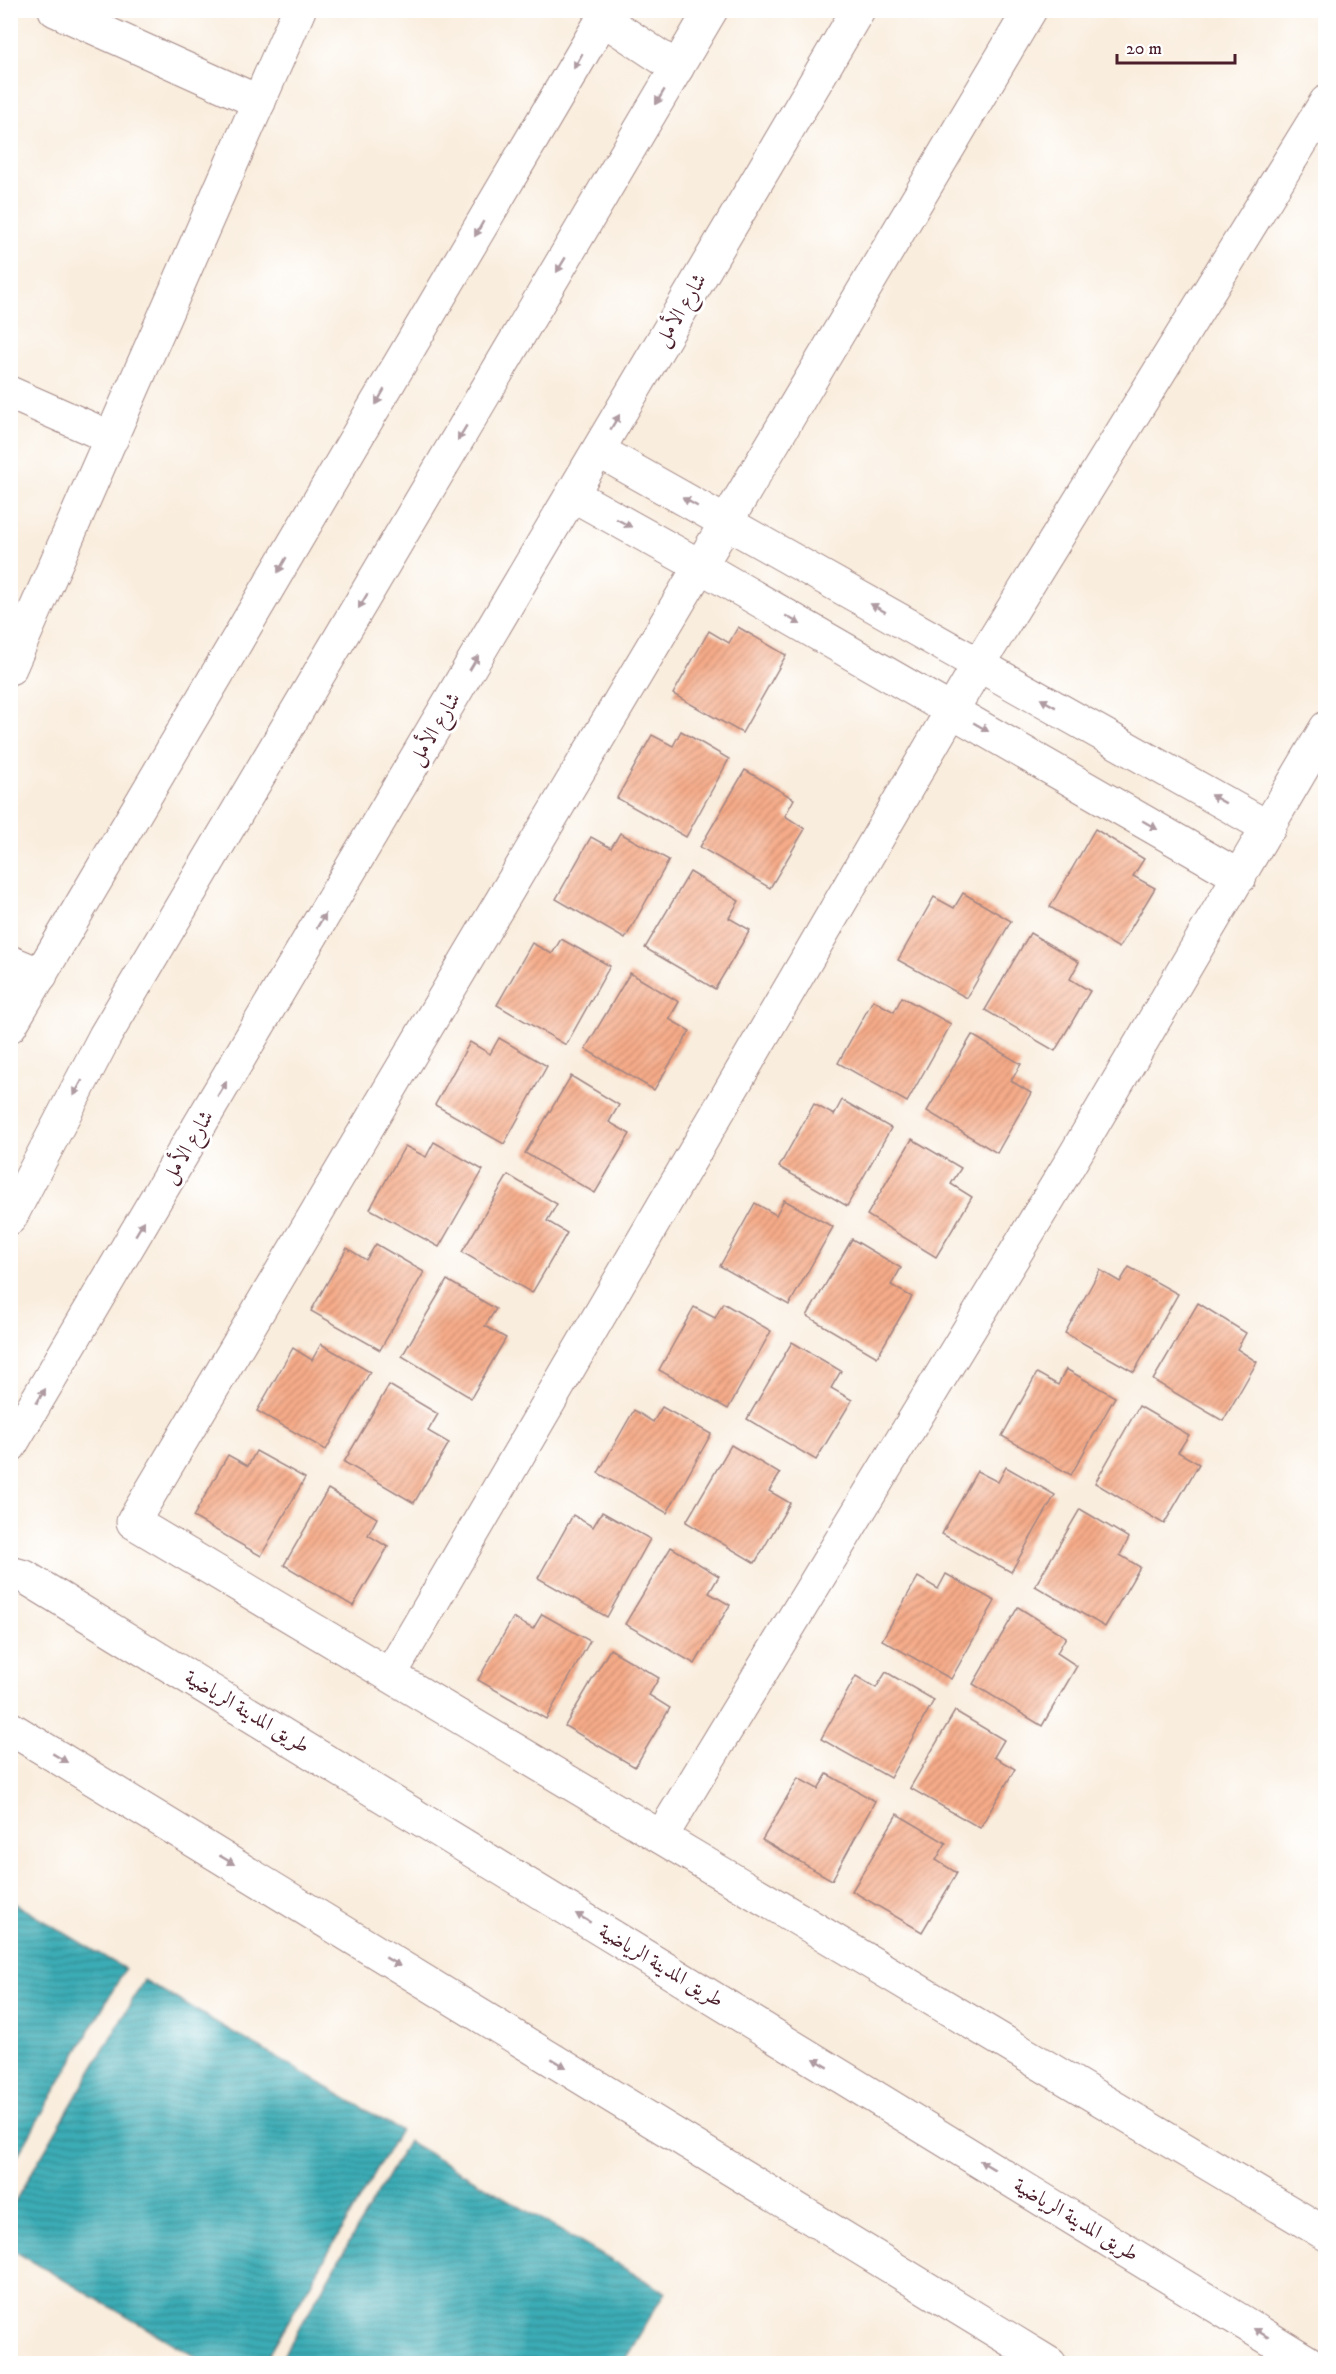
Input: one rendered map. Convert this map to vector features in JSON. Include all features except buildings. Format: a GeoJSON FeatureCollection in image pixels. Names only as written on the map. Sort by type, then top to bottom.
{"type":"FeatureCollection","features":[{"type":"Feature","properties":{"kind":"street"},"geometry":{"type":"LineString","coordinates":[[55,10],[259,102]]}},
{"type":"Feature","properties":{"kind":"street"},"geometry":{"type":"LineString","coordinates":[[10,668],[299,10]]}},
{"type":"Feature","properties":{"kind":"street"},"geometry":{"type":"LineString","coordinates":[[10,1218],[105,1036],[711,10]]}},
{"type":"Feature","properties":{"kind":"street","name":"شارع الأمل"},"geometry":{"type":"LineString","coordinates":[[10,1446],[858,10]]}},
{"type":"Feature","properties":{"kind":"street"},"geometry":{"type":"LineString","coordinates":[[1030,10],[134,1522],[1326,2234]]}},
{"type":"Feature","properties":{"kind":"street"},"geometry":{"type":"LineString","coordinates":[[10,1026],[605,15],[677,68]]}},
{"type":"Feature","properties":{"kind":"street"},"geometry":{"type":"LineString","coordinates":[[390,1675],[979,664],[1326,102]]}},
{"type":"Feature","properties":{"kind":"street"},"geometry":{"type":"LineString","coordinates":[[10,393],[112,438]]}},
{"type":"Feature","properties":{"kind":"street"},"geometry":{"type":"LineString","coordinates":[[598,451],[1269,828]]}},
{"type":"Feature","properties":{"kind":"street"},"geometry":{"type":"LineString","coordinates":[[573,495],[1240,877]]}},
{"type":"Feature","properties":{"kind":"street"},"geometry":{"type":"LineString","coordinates":[[661,1837],[1069,1165],[1326,728]]}},
{"type":"Feature","properties":{"kind":"street"},"geometry":{"type":"LineString","coordinates":[[10,962],[41,975]]}},
{"type":"Feature","properties":{"kind":"street","name":"طريق المدينة الرياضية"},"geometry":{"type":"LineString","coordinates":[[10,1573],[26,1577],[36,1583],[1311,2364]]}},
{"type":"Feature","properties":{"kind":"street"},"geometry":{"type":"LineString","coordinates":[[10,1728],[1050,2364]]}},
{"type":"Feature","properties":{"kind":"water"},"geometry":{"type":"Polygon","coordinates":[[[11,1901],[125,1969],[11,2167],[11,1901]]]}},
{"type":"Feature","properties":{"kind":"water"},"geometry":{"type":"Polygon","coordinates":[[[144,1980],[400,2130],[264,2363],[206,2363],[11,2249],[11,2208],[144,1980]]]}},
{"type":"Feature","properties":{"kind":"water"},"geometry":{"type":"Polygon","coordinates":[[[408,2141],[665,2292],[623,2363],[279,2363],[408,2141]]]}}]}
